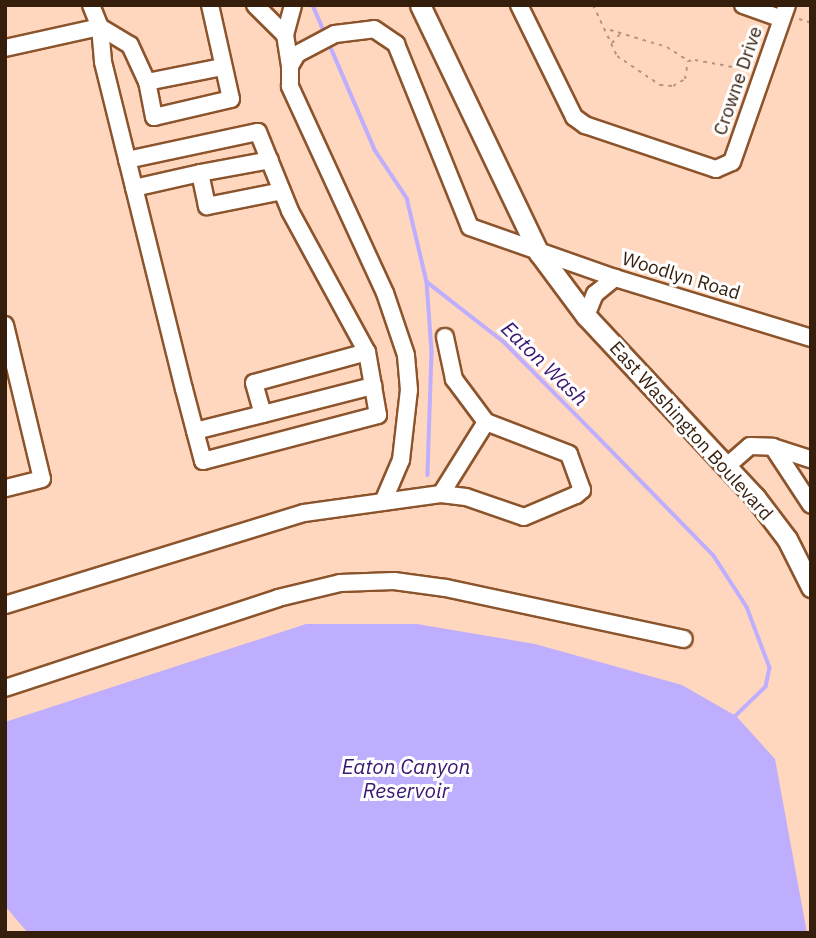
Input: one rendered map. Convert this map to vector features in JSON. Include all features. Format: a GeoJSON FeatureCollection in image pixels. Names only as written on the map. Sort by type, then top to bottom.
{"type":"FeatureCollection","features":[{"type":"Feature","properties":{"kind":"main road","name":"East Washington Boulevard"},"geometry":{"type":"LineString","coordinates":[[420,5],[539,253],[586,316],[726,466],[788,539],[810,582]]}},
{"type":"Feature","properties":{"kind":"street"},"geometry":{"type":"LineString","coordinates":[[91,5],[100,27],[103,62],[127,160],[134,188],[203,461],[378,415],[367,352],[282,191],[258,132],[127,160]]}},
{"type":"Feature","properties":{"kind":"street"},"geometry":{"type":"LineString","coordinates":[[5,48],[100,27],[130,45],[147,82],[154,117],[231,99],[210,5]]}},
{"type":"Feature","properties":{"kind":"street"},"geometry":{"type":"LineString","coordinates":[[255,5],[285,35]]}},
{"type":"Feature","properties":{"kind":"street"},"geometry":{"type":"LineString","coordinates":[[293,5],[285,35],[290,86],[384,293],[406,355],[409,390],[401,460],[383,502]]}},
{"type":"Feature","properties":{"kind":"street","name":"Crowne Drive"},"geometry":{"type":"LineString","coordinates":[[519,5],[574,117],[584,125],[725,169],[732,162],[785,12]]}},
{"type":"Feature","properties":{"kind":"street"},"geometry":{"type":"LineString","coordinates":[[743,5],[785,12]]}},
{"type":"Feature","properties":{"kind":"street","name":"Woodlyn Road"},"geometry":{"type":"LineString","coordinates":[[290,66],[297,54],[335,34],[374,29],[396,44],[470,227],[615,278],[811,338]]}},
{"type":"Feature","properties":{"kind":"street"},"geometry":{"type":"LineString","coordinates":[[147,82],[222,67]]}},
{"type":"Feature","properties":{"kind":"street"},"geometry":{"type":"LineString","coordinates":[[134,188],[270,160]]}},
{"type":"Feature","properties":{"kind":"street"},"geometry":{"type":"LineString","coordinates":[[200,173],[207,206],[282,191]]}},
{"type":"Feature","properties":{"kind":"street"},"geometry":{"type":"LineString","coordinates":[[586,316],[595,294],[615,278]]}},
{"type":"Feature","properties":{"kind":"street"},"geometry":{"type":"LineString","coordinates":[[5,325],[42,479],[5,488]]}},
{"type":"Feature","properties":{"kind":"street"},"geometry":{"type":"LineString","coordinates":[[5,605],[294,516],[441,494],[466,497],[524,517],[582,489],[569,454],[486,422],[454,379],[453,355],[445,337]]}},
{"type":"Feature","properties":{"kind":"street"},"geometry":{"type":"LineString","coordinates":[[263,414],[254,383],[367,352]]}},
{"type":"Feature","properties":{"kind":"street"},"geometry":{"type":"LineString","coordinates":[[195,431],[373,386]]}},
{"type":"Feature","properties":{"kind":"street"},"geometry":{"type":"LineString","coordinates":[[441,494],[486,422]]}},
{"type":"Feature","properties":{"kind":"street"},"geometry":{"type":"LineString","coordinates":[[726,466],[750,446],[773,447],[811,459]]}},
{"type":"Feature","properties":{"kind":"street"},"geometry":{"type":"LineString","coordinates":[[773,447],[811,505]]}},
{"type":"Feature","properties":{"kind":"street"},"geometry":{"type":"LineString","coordinates":[[5,688],[278,598],[340,583],[394,582],[446,588],[684,639]]}},
{"type":"Feature","properties":{"kind":"path"},"geometry":{"type":"LineString","coordinates":[[593,5],[608,29],[617,56],[666,87],[685,79],[688,61]]}},
{"type":"Feature","properties":{"kind":"path"},"geometry":{"type":"LineString","coordinates":[[608,29],[667,47],[688,61],[710,61],[763,76]]}},
{"type":"Feature","properties":{"kind":"path"},"geometry":{"type":"LineString","coordinates":[[612,44],[621,34]]}},
{"type":"Feature","properties":{"kind":"water","name":"Eaton Canyon Reservoir"},"geometry":{"type":"Polygon","coordinates":[[[306,624],[417,624],[535,644],[682,685],[736,716],[775,759],[807,933],[28,933],[5,906],[5,722],[306,624]]]}},
{"type":"Feature","properties":{"kind":"waterway","name":"Eaton Wash"},"geometry":{"type":"LineString","coordinates":[[313,5],[325,33]]}},
{"type":"Feature","properties":{"kind":"waterway","name":"Eaton Wash"},"geometry":{"type":"LineString","coordinates":[[329,43],[375,150],[407,198],[427,282],[504,342],[600,439],[714,556],[747,607],[770,668],[766,687],[736,716]]}},
{"type":"Feature","properties":{"kind":"waterway"},"geometry":{"type":"LineString","coordinates":[[427,282],[432,352],[428,475]]}}]}
